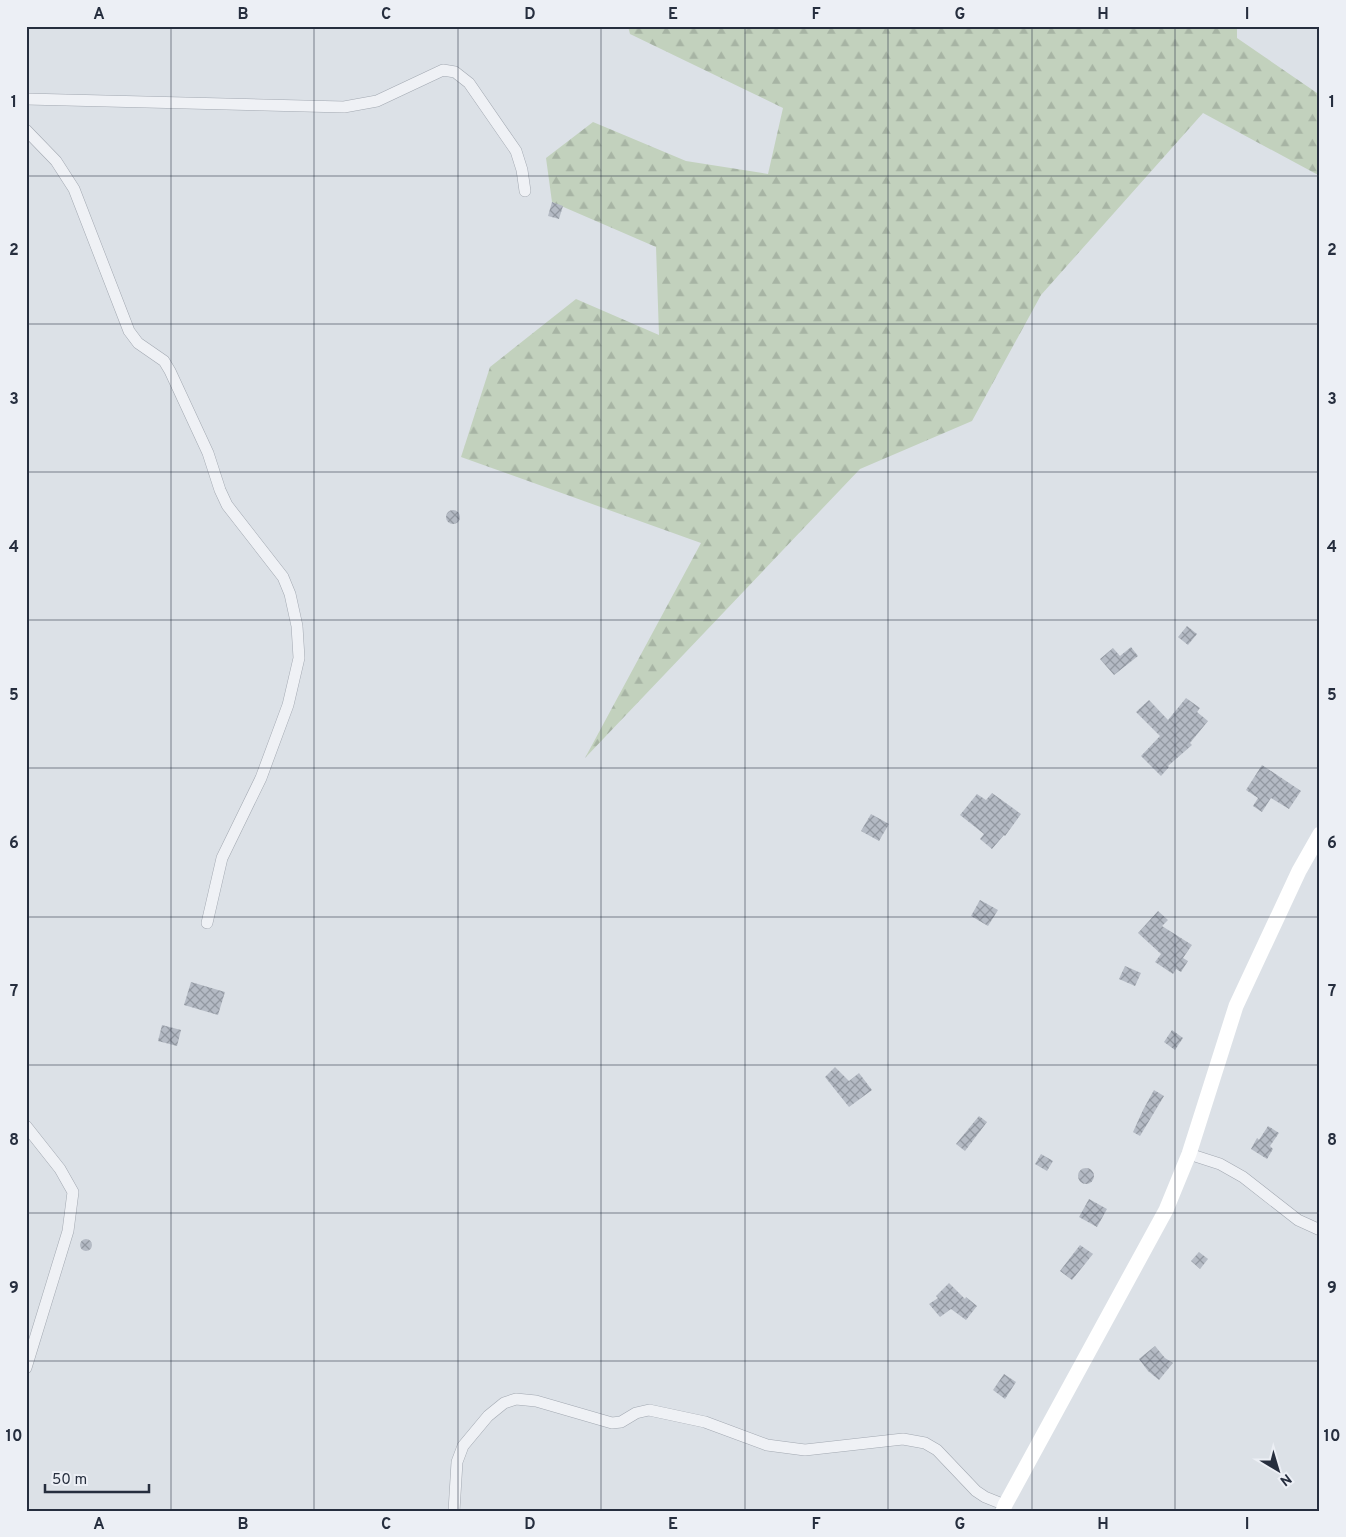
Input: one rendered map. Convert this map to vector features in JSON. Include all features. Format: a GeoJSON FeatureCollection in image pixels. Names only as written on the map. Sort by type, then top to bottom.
{"type":"FeatureCollection","features":[{"type":"Feature","properties":{"kind":"street"},"geometry":{"type":"LineString","coordinates":[[26,99],[344,107],[376,101],[443,70],[455,72],[470,83],[516,151],[522,170],[525,191]]}},
{"type":"Feature","properties":{"kind":"street"},"geometry":{"type":"LineString","coordinates":[[26,130],[56,161],[74,189],[129,331],[138,343],[164,361],[208,454],[226,505],[283,577],[290,594],[297,626],[299,658],[288,705],[260,778],[222,858],[207,923]]}},
{"type":"Feature","properties":{"kind":"street"},"geometry":{"type":"LineString","coordinates":[[454,1511],[457,1462],[463,1446],[488,1416],[504,1403],[516,1399],[536,1401],[612,1423],[621,1422],[636,1413],[649,1410],[704,1422],[767,1444],[804,1450],[903,1439],[924,1443],[937,1450],[976,1492],[1004,1508],[1166,1210],[1189,1154],[1236,1006],[1299,871],[1320,834]]}},
{"type":"Feature","properties":{"kind":"street"},"geometry":{"type":"LineString","coordinates":[[26,1126],[60,1169],[73,1192],[68,1231],[26,1368]]}},
{"type":"Feature","properties":{"kind":"street"},"geometry":{"type":"LineString","coordinates":[[1189,1154],[1220,1164],[1243,1177],[1298,1220],[1320,1230]]}},
{"type":"Feature","properties":{"kind":"green space"},"geometry":{"type":"Polygon","coordinates":[[[628,26],[1237,26],[1237,38],[1317,93],[1320,93],[1320,176],[1203,113],[1041,295],[972,421],[860,469],[585,758],[701,543],[461,457],[490,367],[576,299],[659,335],[656,247],[552,202],[546,158],[593,122],[686,161],[768,174],[783,108],[630,34],[628,26]]]}},
{"type":"Feature","properties":{"kind":"building"},"geometry":{"type":"Polygon","coordinates":[[[552,202],[563,206],[559,219],[548,216],[552,202]]]}},
{"type":"Feature","properties":{"kind":"building"},"geometry":{"type":"Polygon","coordinates":[[[450,510],[456,510],[460,517],[456,524],[450,524],[446,520],[446,514],[450,510]]]}},
{"type":"Feature","properties":{"kind":"building"},"geometry":{"type":"Polygon","coordinates":[[[1187,626],[1197,634],[1188,645],[1178,637],[1187,626]]]}},
{"type":"Feature","properties":{"kind":"building"},"geometry":{"type":"Polygon","coordinates":[[[1131,647],[1138,656],[1114,675],[1100,659],[1113,648],[1120,656],[1131,647]]]}},
{"type":"Feature","properties":{"kind":"building"},"geometry":{"type":"Polygon","coordinates":[[[1186,698],[1200,708],[1197,712],[1208,721],[1190,743],[1192,745],[1168,766],[1161,776],[1141,756],[1160,736],[1136,712],[1149,700],[1168,720],[1186,698]]]}},
{"type":"Feature","properties":{"kind":"building"},"geometry":{"type":"Polygon","coordinates":[[[1262,765],[1301,791],[1289,809],[1271,798],[1262,812],[1253,806],[1258,798],[1246,790],[1262,765]]]}},
{"type":"Feature","properties":{"kind":"building"},"geometry":{"type":"Polygon","coordinates":[[[992,793],[1021,814],[1005,836],[992,849],[980,839],[984,834],[960,815],[977,794],[986,800],[992,793]]]}},
{"type":"Feature","properties":{"kind":"building"},"geometry":{"type":"Polygon","coordinates":[[[871,814],[889,824],[879,841],[861,831],[871,814]]]}},
{"type":"Feature","properties":{"kind":"building"},"geometry":{"type":"Polygon","coordinates":[[[980,900],[998,910],[988,926],[971,916],[980,900]]]}},
{"type":"Feature","properties":{"kind":"building"},"geometry":{"type":"Polygon","coordinates":[[[1158,911],[1168,920],[1162,926],[1192,945],[1183,958],[1188,961],[1181,972],[1176,969],[1173,974],[1155,962],[1161,954],[1138,933],[1158,911]]]}},
{"type":"Feature","properties":{"kind":"building"},"geometry":{"type":"Polygon","coordinates":[[[1125,966],[1141,973],[1135,986],[1119,979],[1125,966]]]}},
{"type":"Feature","properties":{"kind":"building"},"geometry":{"type":"Polygon","coordinates":[[[191,982],[225,992],[218,1015],[184,1005],[191,982]]]}},
{"type":"Feature","properties":{"kind":"building"},"geometry":{"type":"Polygon","coordinates":[[[162,1025],[181,1030],[177,1046],[158,1041],[162,1025]]]}},
{"type":"Feature","properties":{"kind":"building"},"geometry":{"type":"Polygon","coordinates":[[[1172,1030],[1183,1038],[1175,1050],[1164,1042],[1172,1030]]]}},
{"type":"Feature","properties":{"kind":"building"},"geometry":{"type":"Polygon","coordinates":[[[835,1067],[849,1081],[859,1073],[872,1090],[849,1107],[825,1077],[835,1067]]]}},
{"type":"Feature","properties":{"kind":"building"},"geometry":{"type":"Polygon","coordinates":[[[1154,1090],[1164,1096],[1140,1136],[1133,1132],[1154,1090]]]}},
{"type":"Feature","properties":{"kind":"building"},"geometry":{"type":"Polygon","coordinates":[[[979,1116],[987,1122],[965,1151],[956,1144],[979,1116]]]}},
{"type":"Feature","properties":{"kind":"building"},"geometry":{"type":"Polygon","coordinates":[[[1268,1126],[1279,1133],[1270,1146],[1273,1149],[1267,1159],[1251,1149],[1257,1138],[1259,1140],[1268,1126]]]}},
{"type":"Feature","properties":{"kind":"building"},"geometry":{"type":"Polygon","coordinates":[[[1041,1154],[1053,1161],[1047,1171],[1035,1164],[1041,1154]]]}},
{"type":"Feature","properties":{"kind":"building"},"geometry":{"type":"Polygon","coordinates":[[[1083,1168],[1089,1168],[1094,1173],[1092,1182],[1083,1184],[1078,1179],[1078,1173],[1083,1168]]]}},
{"type":"Feature","properties":{"kind":"building"},"geometry":{"type":"Polygon","coordinates":[[[1089,1199],[1107,1209],[1097,1227],[1079,1217],[1089,1199]]]}},
{"type":"Feature","properties":{"kind":"building"},"geometry":{"type":"Polygon","coordinates":[[[88,1239],[91,1240],[91,1250],[84,1251],[81,1250],[80,1243],[81,1240],[88,1239]]]}},
{"type":"Feature","properties":{"kind":"building"},"geometry":{"type":"Polygon","coordinates":[[[1080,1245],[1093,1254],[1072,1280],[1060,1271],[1080,1245]]]}},
{"type":"Feature","properties":{"kind":"building"},"geometry":{"type":"Polygon","coordinates":[[[1199,1252],[1208,1259],[1200,1269],[1191,1261],[1199,1252]]]}},
{"type":"Feature","properties":{"kind":"building"},"geometry":{"type":"Polygon","coordinates":[[[949,1283],[965,1299],[966,1297],[977,1306],[966,1320],[951,1309],[940,1317],[929,1304],[938,1298],[936,1296],[949,1283]]]}},
{"type":"Feature","properties":{"kind":"building"},"geometry":{"type":"Polygon","coordinates":[[[1155,1346],[1165,1358],[1173,1363],[1159,1380],[1148,1371],[1139,1359],[1155,1346]]]}},
{"type":"Feature","properties":{"kind":"building"},"geometry":{"type":"Polygon","coordinates":[[[1004,1374],[1016,1382],[1005,1399],[993,1390],[1004,1374]]]}}]}
